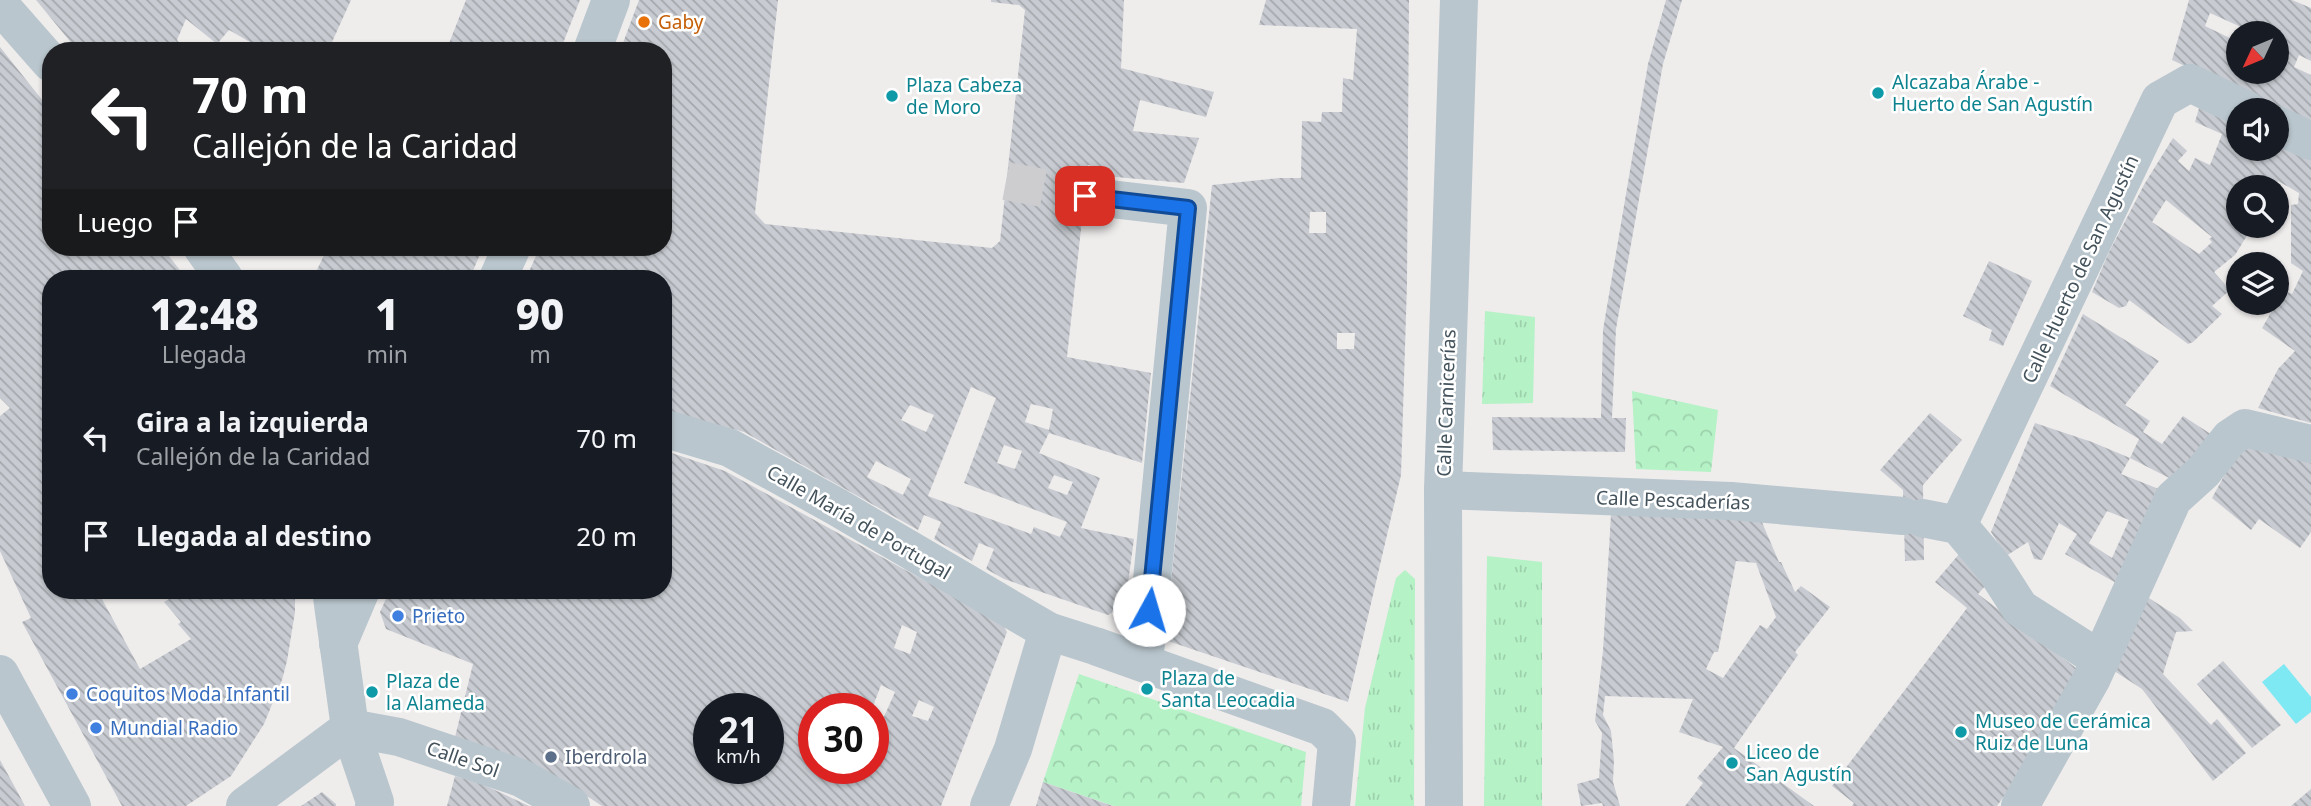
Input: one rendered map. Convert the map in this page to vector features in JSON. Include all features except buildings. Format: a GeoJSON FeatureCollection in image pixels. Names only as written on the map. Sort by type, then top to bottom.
{"type":"FeatureCollection","features":[{"type":"Feature","properties":{"kind":"street"},"geometry":{"type":"LineString","coordinates":[[595,42],[611,0]]}},
{"type":"Feature","properties":{"kind":"street","name":"Calle Carnicerías"},"geometry":{"type":"LineString","coordinates":[[1444,806],[1443,490],[1459,0]]}},
{"type":"Feature","properties":{"kind":"street"},"geometry":{"type":"LineString","coordinates":[[0,5],[42,53]]}},
{"type":"Feature","properties":{"kind":"street","name":"Calle Huerto de San Agustín"},"geometry":{"type":"LineString","coordinates":[[1928,519],[2160,100],[2190,83],[2226,100]]}},
{"type":"Feature","properties":{"kind":"street"},"geometry":{"type":"LineString","coordinates":[[2289,131],[2311,141]]}},
{"type":"Feature","properties":{"kind":"street"},"geometry":{"type":"LineString","coordinates":[[1085,196],[1188,208],[1144,663]]}},
{"type":"Feature","properties":{"kind":"street"},"geometry":{"type":"LineString","coordinates":[[2020,806],[2101,660],[2173,499],[2203,472],[2230,438],[2245,428],[2311,444]]}},
{"type":"Feature","properties":{"kind":"street","name":"Calle María de Portugal"},"geometry":{"type":"LineString","coordinates":[[672,431],[730,448],[837,507],[1048,631]]}},
{"type":"Feature","properties":{"kind":"street","name":"Calle Pescaderías"},"geometry":{"type":"LineString","coordinates":[[1443,490],[1731,501],[1928,519]]}},
{"type":"Feature","properties":{"kind":"street"},"geometry":{"type":"LineString","coordinates":[[1928,519],[1995,569],[2020,608],[2101,660]]}},
{"type":"Feature","properties":{"kind":"street"},"geometry":{"type":"LineString","coordinates":[[332,599],[350,728],[375,802],[374,806]]}},
{"type":"Feature","properties":{"kind":"street"},"geometry":{"type":"LineString","coordinates":[[337,646],[358,599]]}},
{"type":"Feature","properties":{"kind":"street"},"geometry":{"type":"LineString","coordinates":[[989,806],[1013,749],[1048,631],[1322,727],[1337,742],[1331,806]]}},
{"type":"Feature","properties":{"kind":"street"},"geometry":{"type":"LineString","coordinates":[[0,674],[72,806]]}},
{"type":"Feature","properties":{"kind":"street"},"geometry":{"type":"LineString","coordinates":[[245,806],[350,728]]}},
{"type":"Feature","properties":{"kind":"street","name":"Calle Sol"},"geometry":{"type":"LineString","coordinates":[[350,728],[399,737],[522,778],[571,806]]}},
{"type":"Feature","properties":{"kind":"green space"},"geometry":{"type":"Polygon","coordinates":[[[1485,311],[1535,317],[1533,403],[1482,404],[1485,311]]]}},
{"type":"Feature","properties":{"kind":"green space"},"geometry":{"type":"Polygon","coordinates":[[[1632,391],[1718,410],[1711,472],[1636,469],[1632,391]]]}},
{"type":"Feature","properties":{"kind":"green space"},"geometry":{"type":"Polygon","coordinates":[[[1487,556],[1542,562],[1542,806],[1484,806],[1487,556]]]}},
{"type":"Feature","properties":{"kind":"green space"},"geometry":{"type":"Polygon","coordinates":[[[1405,570],[1415,579],[1414,806],[1355,806],[1365,708],[1396,578],[1405,570]]]}},
{"type":"Feature","properties":{"kind":"green space"},"geometry":{"type":"Polygon","coordinates":[[[1079,674],[1306,752],[1301,806],[1114,806],[1043,782],[1079,674]]]}},
{"type":"Feature","properties":{"kind":"water"},"geometry":{"type":"Polygon","coordinates":[[[2284,664],[2311,697],[2311,712],[2296,724],[2262,682],[2284,664]]]}},
{"type":"Feature","properties":{"kind":"tunnel"},"geometry":{"type":"LineString","coordinates":[[1006,181],[1085,196]]}},
{"type":"Feature","properties":{"kind":"place","name":"Gaby"},"geometry":{"type":"Point","coordinates":[644,22]}},
{"type":"Feature","properties":{"kind":"place","name":"Alcazaba Árabe - Huerto de San Agustín"},"geometry":{"type":"Point","coordinates":[1878,93]}},
{"type":"Feature","properties":{"kind":"place","name":"Plaza Cabeza de Moro"},"geometry":{"type":"Point","coordinates":[892,96]}},
{"type":"Feature","properties":{"kind":"place","name":"Prieto"},"geometry":{"type":"Point","coordinates":[398,616]}},
{"type":"Feature","properties":{"kind":"place","name":"Plaza de Santa Leocadia"},"geometry":{"type":"Point","coordinates":[1147,689]}},
{"type":"Feature","properties":{"kind":"place","name":"Plaza de la Alameda"},"geometry":{"type":"Point","coordinates":[372,692]}},
{"type":"Feature","properties":{"kind":"place","name":"Coquitos Moda Infantil"},"geometry":{"type":"Point","coordinates":[72,694]}},
{"type":"Feature","properties":{"kind":"place","name":"Mundial Radio"},"geometry":{"type":"Point","coordinates":[96,728]}},
{"type":"Feature","properties":{"kind":"place","name":"Museo de Cerámica Ruiz de Luna"},"geometry":{"type":"Point","coordinates":[1961,732]}},
{"type":"Feature","properties":{"kind":"place","name":"Iberdrola"},"geometry":{"type":"Point","coordinates":[551,757]}},
{"type":"Feature","properties":{"kind":"place","name":"Liceo de San Agustín"},"geometry":{"type":"Point","coordinates":[1732,763]}},
{"type":"Feature","properties":{"kind":"route"},"geometry":{"type":"LineString","coordinates":[[1085,196],[1188,208],[1149,610]]}}]}
